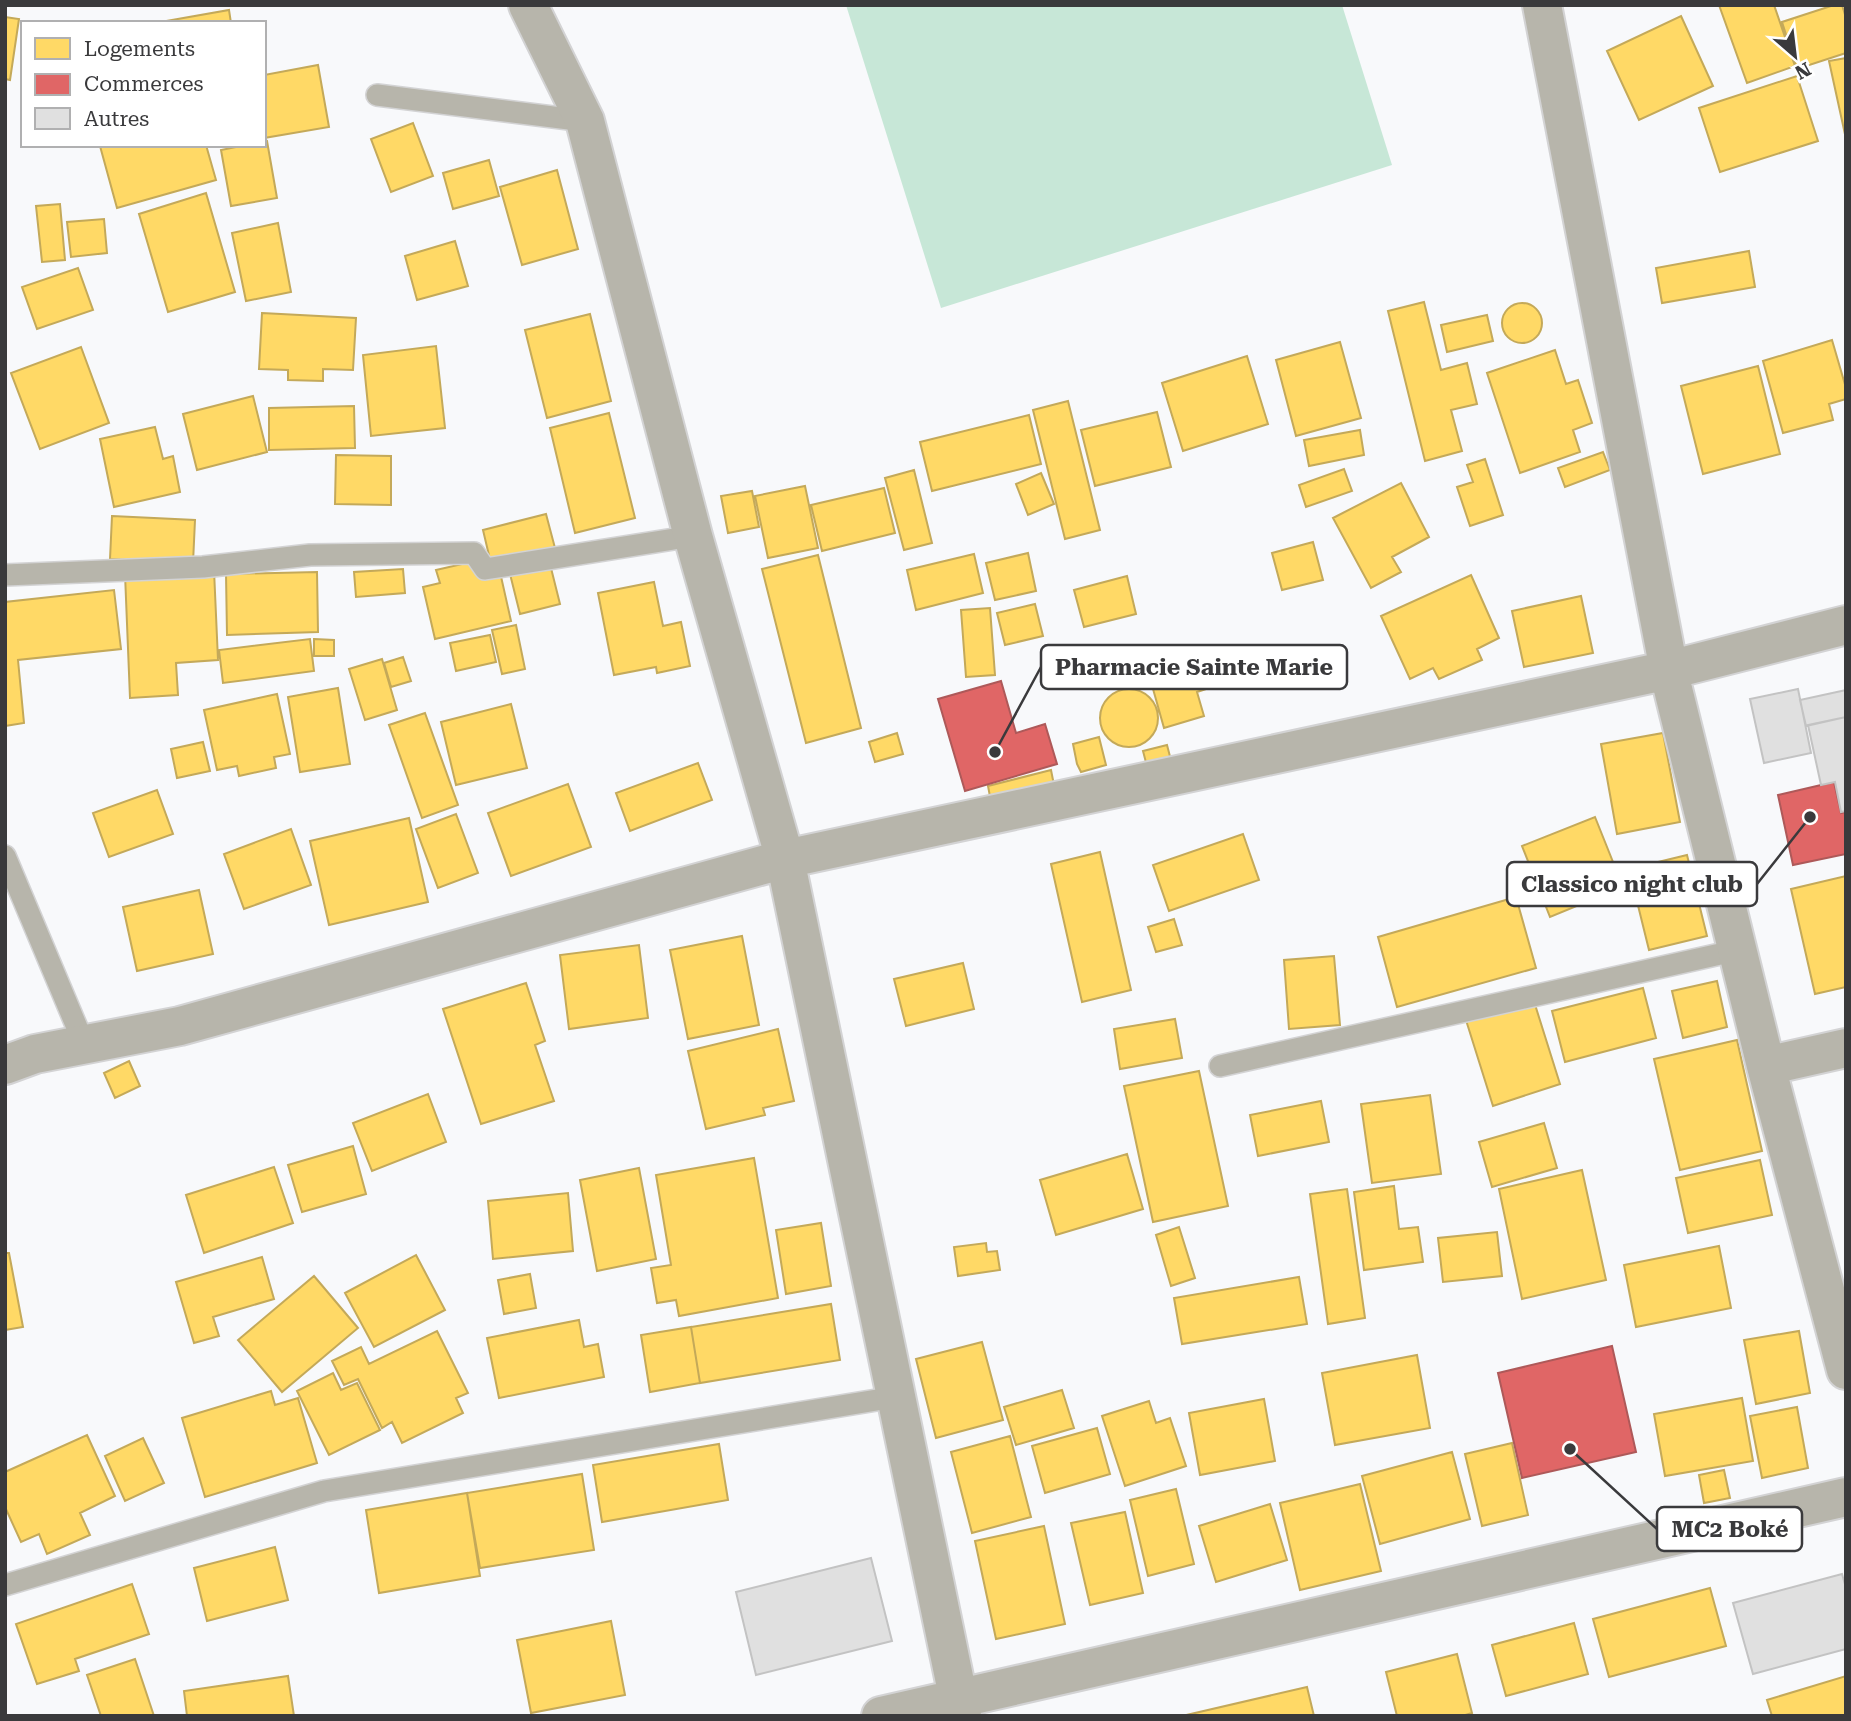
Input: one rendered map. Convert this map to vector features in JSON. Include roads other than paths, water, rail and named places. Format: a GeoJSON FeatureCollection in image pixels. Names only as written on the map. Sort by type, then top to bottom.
{"type":"FeatureCollection","features":[{"type":"Feature","properties":{"kind":"street"},"geometry":{"type":"LineString","coordinates":[[528,5],[585,121],[694,536],[785,859],[960,1707]]}},
{"type":"Feature","properties":{"kind":"street"},"geometry":{"type":"LineString","coordinates":[[1542,5],[1669,670],[1766,1066],[1846,1370]]}},
{"type":"Feature","properties":{"kind":"street"},"geometry":{"type":"LineString","coordinates":[[5,1065],[34,1054],[180,1026],[785,859],[1669,670],[1846,625]]}},
{"type":"Feature","properties":{"kind":"street"},"geometry":{"type":"LineString","coordinates":[[1766,1066],[1846,1048]]}},
{"type":"Feature","properties":{"kind":"street"},"geometry":{"type":"LineString","coordinates":[[881,1716],[960,1707],[1846,1497]]}},
{"type":"Feature","properties":{"kind":"lane"},"geometry":{"type":"LineString","coordinates":[[377,94],[585,121]]}},
{"type":"Feature","properties":{"kind":"lane"},"geometry":{"type":"LineString","coordinates":[[5,575],[203,567],[310,555],[461,553],[474,553],[485,569],[694,536]]}},
{"type":"Feature","properties":{"kind":"lane"},"geometry":{"type":"LineString","coordinates":[[5,856],[84,1044]]}},
{"type":"Feature","properties":{"kind":"lane"},"geometry":{"type":"LineString","coordinates":[[1220,1066],[1738,950]]}},
{"type":"Feature","properties":{"kind":"lane"},"geometry":{"type":"LineString","coordinates":[[5,1585],[324,1491],[895,1396]]}},
{"type":"Feature","properties":{"kind":"place","name":"Pharmacie Sainte Marie"},"geometry":{"type":"Point","coordinates":[995,752]}},
{"type":"Feature","properties":{"kind":"place","name":"Classico night club"},"geometry":{"type":"Point","coordinates":[1810,817]}},
{"type":"Feature","properties":{"kind":"place","name":"MC2 Boké"},"geometry":{"type":"Point","coordinates":[1570,1449]}}]}
